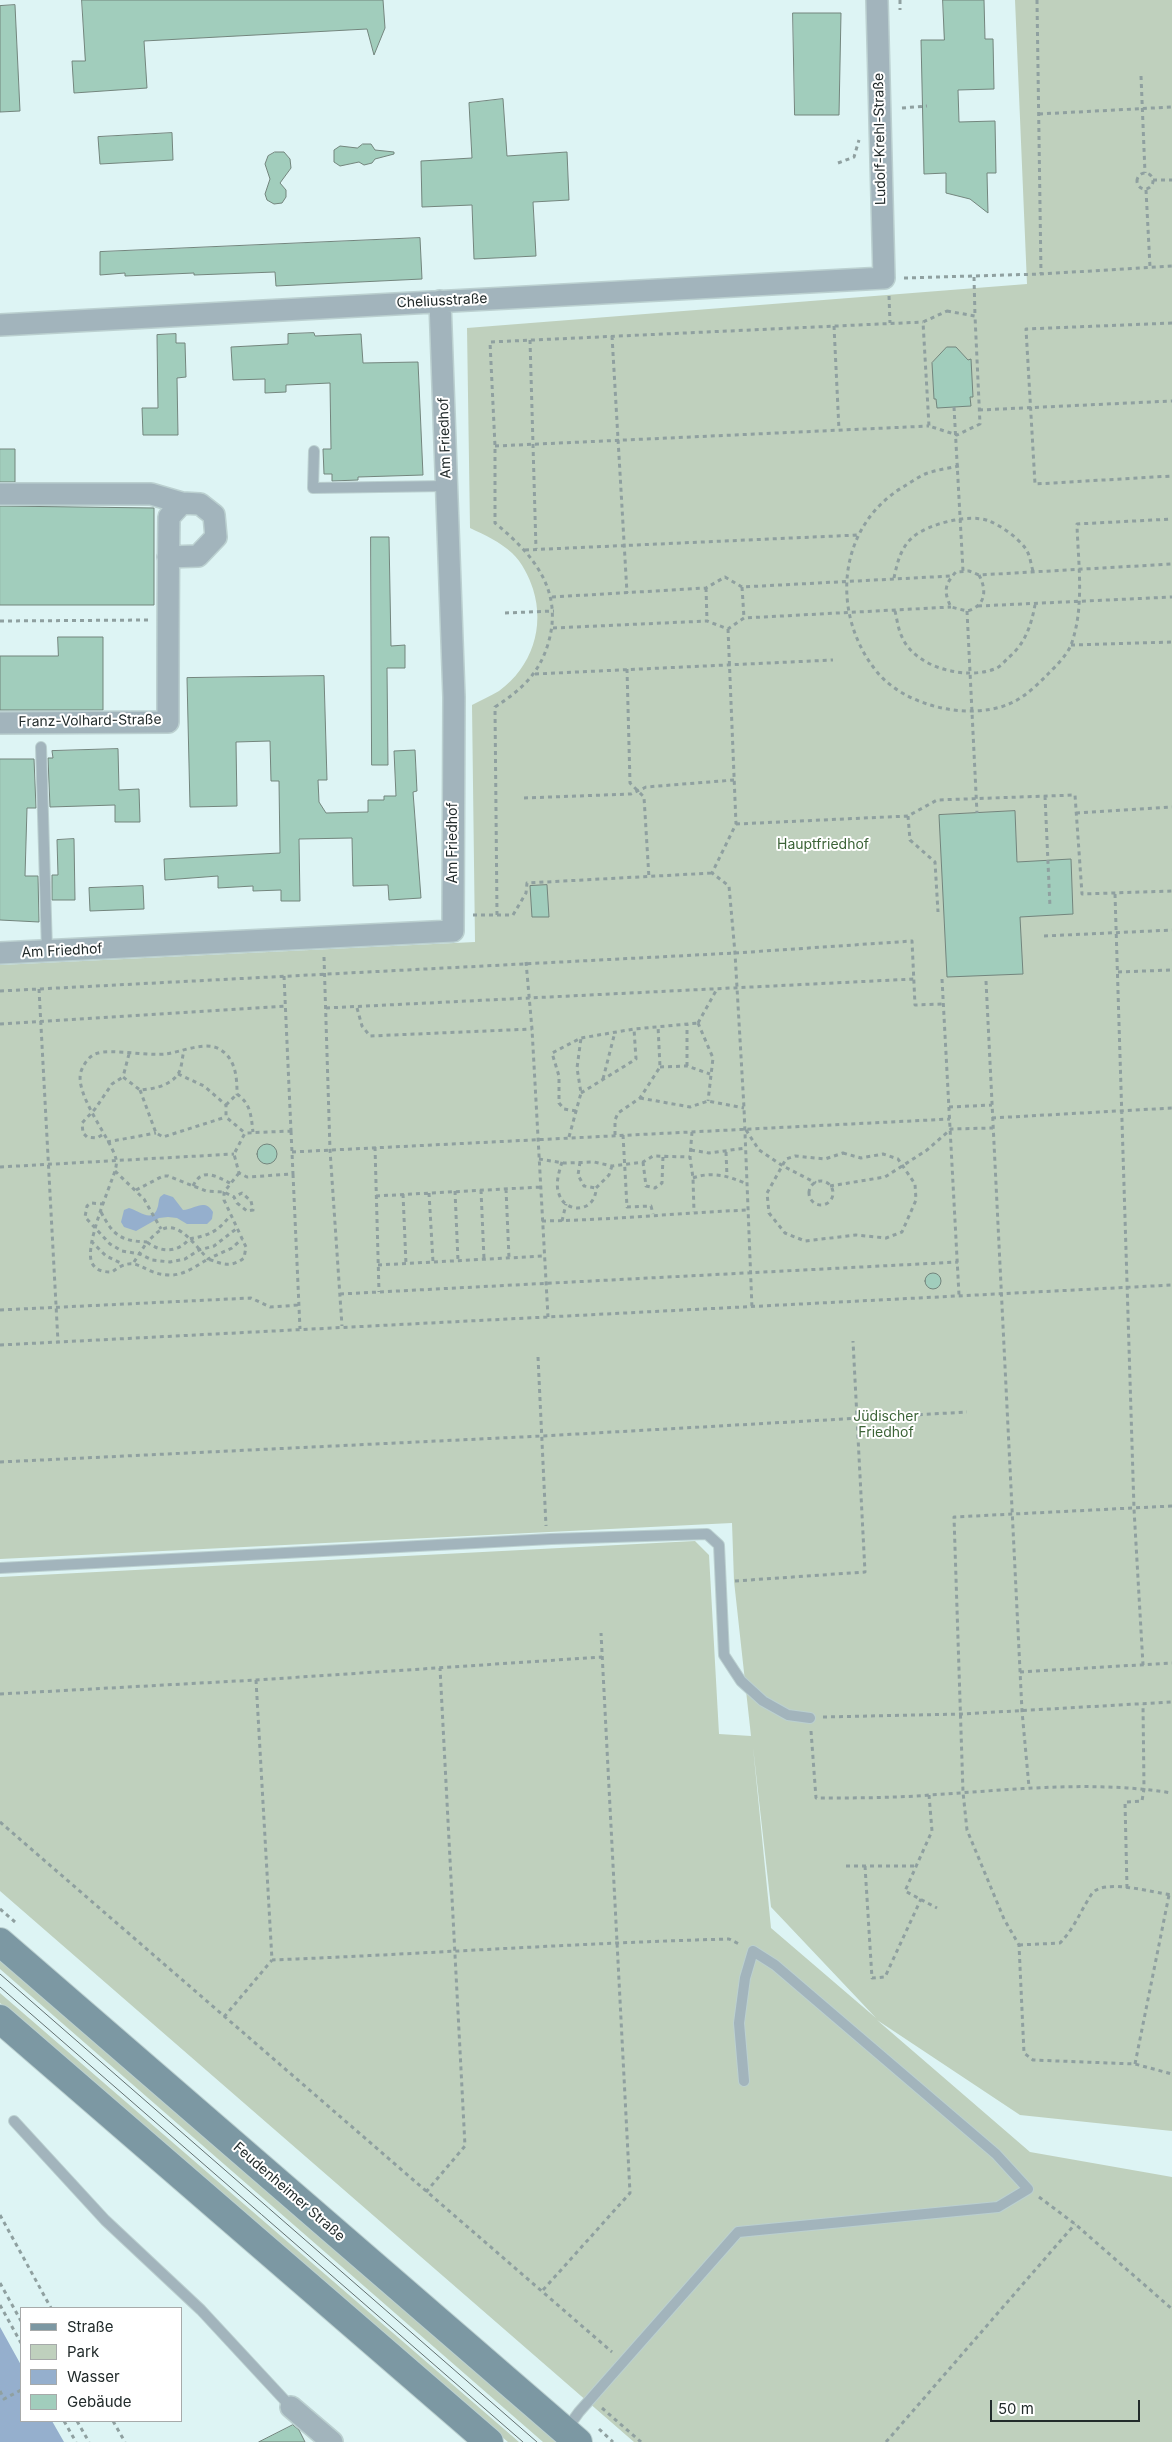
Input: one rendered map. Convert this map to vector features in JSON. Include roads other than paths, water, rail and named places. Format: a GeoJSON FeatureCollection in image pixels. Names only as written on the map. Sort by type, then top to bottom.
{"type":"FeatureCollection","features":[{"type":"Feature","properties":{"kind":"main road","name":"Feudenheimer Straße"},"geometry":{"type":"LineString","coordinates":[[0,1942],[571,2437]]}},
{"type":"Feature","properties":{"kind":"main road"},"geometry":{"type":"LineString","coordinates":[[0,2019],[489,2442]]}},
{"type":"Feature","properties":{"kind":"street","name":"Ludolf-Krehl-Straße"},"geometry":{"type":"LineString","coordinates":[[877,0],[884,278]]}},
{"type":"Feature","properties":{"kind":"street","name":"Cheliusstraße"},"geometry":{"type":"LineString","coordinates":[[0,325],[884,278]]}},
{"type":"Feature","properties":{"kind":"street","name":"Am Friedhof"},"geometry":{"type":"LineString","coordinates":[[0,953],[453,932],[454,697],[440,301]]}},
{"type":"Feature","properties":{"kind":"street"},"geometry":{"type":"LineString","coordinates":[[0,494],[151,494],[182,503],[200,504],[214,515],[216,537],[198,556],[168,557]]}},
{"type":"Feature","properties":{"kind":"street","name":"Franz-Volhard-Straße"},"geometry":{"type":"LineString","coordinates":[[0,723],[168,722],[169,517],[182,503]]}},
{"type":"Feature","properties":{"kind":"street"},"geometry":{"type":"LineString","coordinates":[[291,2407],[332,2442]]}},
{"type":"Feature","properties":{"kind":"lane"},"geometry":{"type":"LineString","coordinates":[[314,451],[313,488],[446,486]]}},
{"type":"Feature","properties":{"kind":"lane"},"geometry":{"type":"LineString","coordinates":[[41,746],[47,951]]}},
{"type":"Feature","properties":{"kind":"lane"},"geometry":{"type":"LineString","coordinates":[[0,1568],[551,1539],[707,1534],[719,1545],[724,1656],[741,1681],[763,1701],[788,1715],[810,1718]]}},
{"type":"Feature","properties":{"kind":"lane"},"geometry":{"type":"LineString","coordinates":[[571,2437],[579,2412],[592,2400],[738,2232],[998,2208],[1028,2189],[996,2154],[775,1965],[753,1951],[745,1978],[738,2023],[744,2081]]}},
{"type":"Feature","properties":{"kind":"lane"},"geometry":{"type":"LineString","coordinates":[[14,2121],[105,2220],[201,2310],[291,2407]]}},
{"type":"Feature","properties":{"kind":"water"},"geometry":{"type":"Polygon","coordinates":[[[164,1194],[173,1197],[183,1210],[200,1205],[207,1206],[213,1212],[212,1219],[207,1224],[187,1224],[177,1218],[168,1217],[159,1218],[136,1231],[124,1227],[121,1222],[124,1210],[129,1208],[152,1215],[157,1209],[160,1197],[164,1194]]]}},
{"type":"Feature","properties":{"kind":"water"},"geometry":{"type":"Polygon","coordinates":[[[0,2327],[20,2363],[20,2422],[53,2422],[64,2442],[0,2442],[0,2327]]]}},
{"type":"Feature","properties":{"kind":"tram line"},"geometry":{"type":"LineString","coordinates":[[0,1974],[537,2442]]}},
{"type":"Feature","properties":{"kind":"tram line"},"geometry":{"type":"LineString","coordinates":[[0,1987],[523,2442]]}},
{"type":"Feature","properties":{"kind":"park label","name":"Hauptfriedhof"},"geometry":{"type":"Point","coordinates":[823,845]}},
{"type":"Feature","properties":{"kind":"park label","name":"Jüdischer Friedhof"},"geometry":{"type":"Point","coordinates":[886,1425]}}]}
